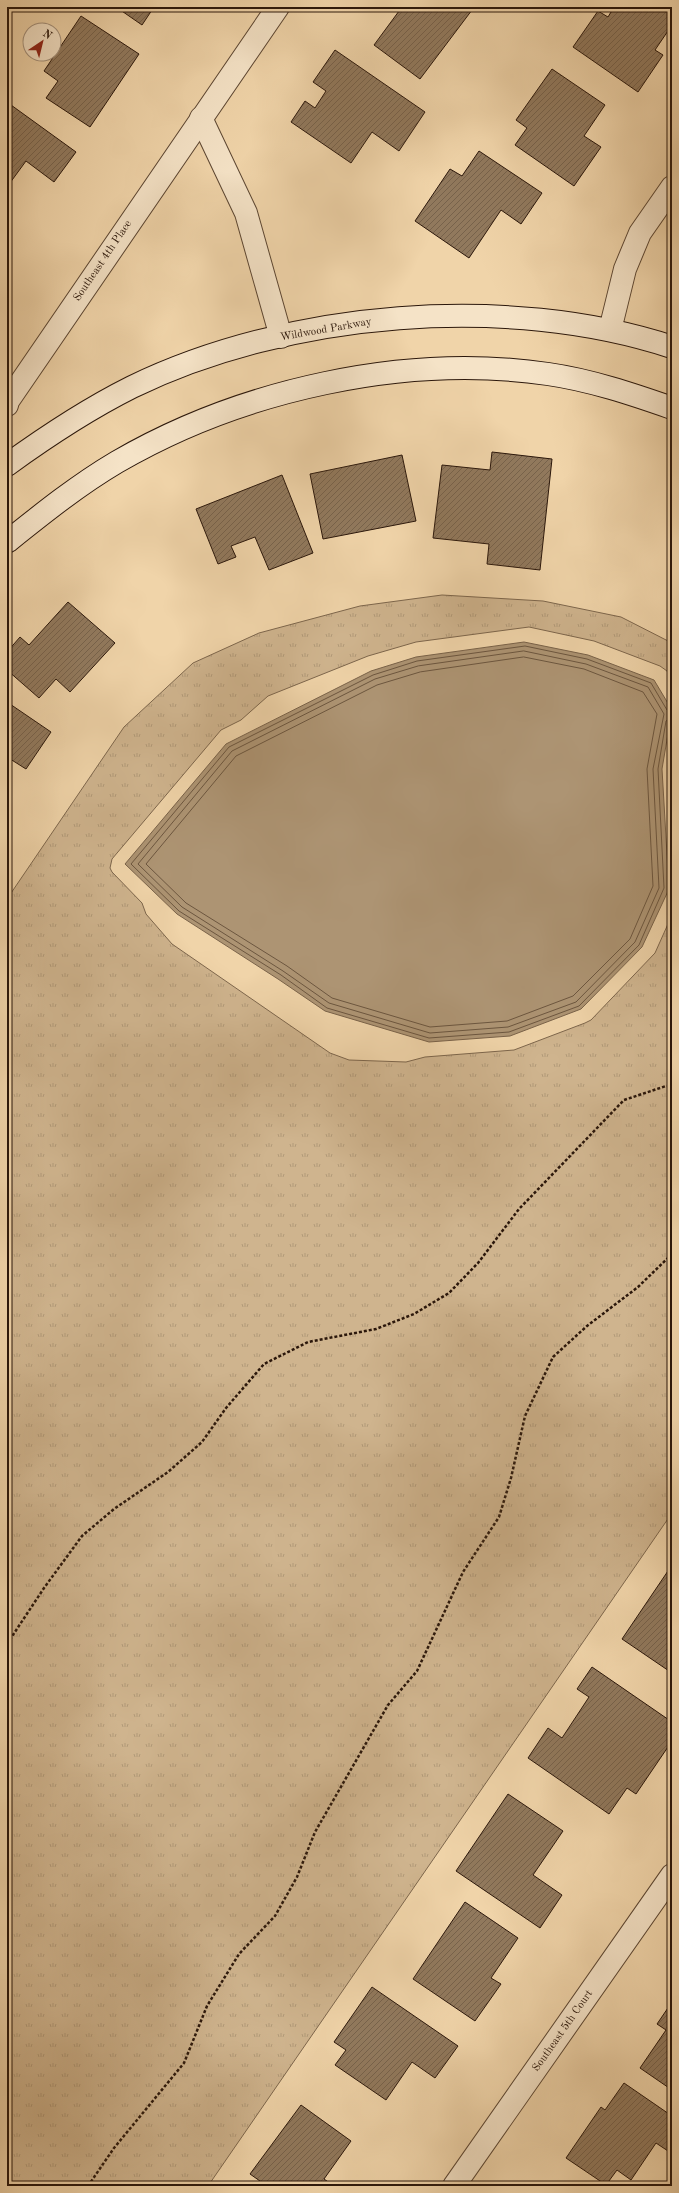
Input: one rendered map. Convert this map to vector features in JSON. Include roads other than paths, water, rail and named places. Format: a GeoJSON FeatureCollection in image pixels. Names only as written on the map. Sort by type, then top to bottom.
{"type":"FeatureCollection","features":[{"type":"Feature","properties":{"kind":"street","name":"Southeast 4th Place"},"geometry":{"type":"LineString","coordinates":[[7,405],[8,401],[278,7]]}},
{"type":"Feature","properties":{"kind":"street"},"geometry":{"type":"LineString","coordinates":[[201,118],[246,213],[280,337]]}},
{"type":"Feature","properties":{"kind":"street"},"geometry":{"type":"LineString","coordinates":[[610,330],[625,269],[640,233],[672,187]]}},
{"type":"Feature","properties":{"kind":"street","name":"Wildwood Parkway"},"geometry":{"type":"LineString","coordinates":[[7,465],[74,419],[133,387],[186,364],[280,337],[340,326],[401,318],[461,315],[560,322],[610,330],[672,347]]}},
{"type":"Feature","properties":{"kind":"street"},"geometry":{"type":"LineString","coordinates":[[7,542],[58,501],[120,461],[181,429],[250,402],[318,384],[384,374],[450,369],[516,371],[549,374],[628,393],[672,408]]}},
{"type":"Feature","properties":{"kind":"street","name":"Southeast 5th Court"},"geometry":{"type":"LineString","coordinates":[[454,2186],[672,1875]]}},
{"type":"Feature","properties":{"kind":"water"},"geometry":{"type":"Polygon","coordinates":[[[524,642],[588,655],[654,680],[672,710],[662,769],[669,889],[642,947],[581,1009],[510,1036],[429,1042],[325,1011],[177,914],[125,864],[226,744],[371,671],[416,657],[524,642]]]}}]}
